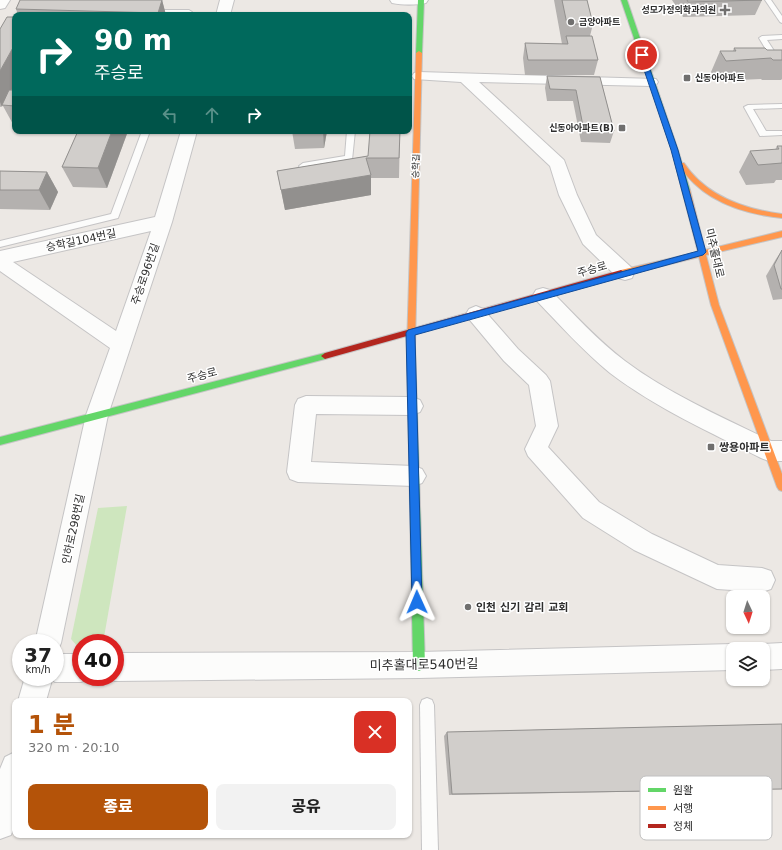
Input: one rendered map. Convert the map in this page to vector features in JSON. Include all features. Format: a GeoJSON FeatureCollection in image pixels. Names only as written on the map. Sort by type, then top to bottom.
{"type":"FeatureCollection","features":[{"type":"Feature","properties":{"kind":"street"},"geometry":{"type":"LineString","coordinates":[[0,5],[3,0]]}},
{"type":"Feature","properties":{"kind":"street"},"geometry":{"type":"LineString","coordinates":[[224,12],[227,0]]}},
{"type":"Feature","properties":{"kind":"street"},"geometry":{"type":"LineString","coordinates":[[396,0],[421,0]]}},
{"type":"Feature","properties":{"kind":"street","name":"승학길"},"geometry":{"type":"LineString","coordinates":[[411,333],[414,76],[421,0]]}},
{"type":"Feature","properties":{"kind":"street","name":"미추홀대로"},"geometry":{"type":"LineString","coordinates":[[624,0],[674,150],[695,221],[715,305],[776,451],[782,487]]}},
{"type":"Feature","properties":{"kind":"street"},"geometry":{"type":"LineString","coordinates":[[414,76],[651,82]]}},
{"type":"Feature","properties":{"kind":"street"},"geometry":{"type":"LineString","coordinates":[[465,77],[558,164],[568,195],[589,239],[625,273]]}},
{"type":"Feature","properties":{"kind":"street","name":"주승로96번길"},"geometry":{"type":"LineString","coordinates":[[97,415],[163,222],[188,134]]}},
{"type":"Feature","properties":{"kind":"street"},"geometry":{"type":"LineString","coordinates":[[674,150],[687,175],[700,187],[718,197],[764,215],[782,216]]}},
{"type":"Feature","properties":{"kind":"street","name":"승학길104번길"},"geometry":{"type":"LineString","coordinates":[[0,258],[163,222]]}},
{"type":"Feature","properties":{"kind":"street","name":"주승로"},"geometry":{"type":"LineString","coordinates":[[0,441],[411,333],[543,295],[703,252],[782,234]]}},
{"type":"Feature","properties":{"kind":"street"},"geometry":{"type":"LineString","coordinates":[[0,262],[121,345]]}},
{"type":"Feature","properties":{"kind":"street"},"geometry":{"type":"LineString","coordinates":[[543,295],[582,335],[618,366],[668,400],[776,451]]}},
{"type":"Feature","properties":{"kind":"street"},"geometry":{"type":"LineString","coordinates":[[476,314],[511,355],[539,381],[547,426],[536,449],[591,510],[643,542],[717,577],[762,580]]}},
{"type":"Feature","properties":{"kind":"street"},"geometry":{"type":"LineString","coordinates":[[411,333],[419,664]]}},
{"type":"Feature","properties":{"kind":"street"},"geometry":{"type":"LineString","coordinates":[[412,406],[306,405],[298,472],[414,476]]}},
{"type":"Feature","properties":{"kind":"street","name":"인하로298번길"},"geometry":{"type":"LineString","coordinates":[[50,634],[97,415]]}},
{"type":"Feature","properties":{"kind":"street"},"geometry":{"type":"LineString","coordinates":[[770,657],[782,656]]}},
{"type":"Feature","properties":{"kind":"street","name":"미추홀대로540번길"},"geometry":{"type":"LineString","coordinates":[[124,668],[419,664],[726,657]]}},
{"type":"Feature","properties":{"kind":"street"},"geometry":{"type":"LineString","coordinates":[[33,698],[36,686]]}},
{"type":"Feature","properties":{"kind":"street"},"geometry":{"type":"LineString","coordinates":[[0,824],[12,778]]}},
{"type":"Feature","properties":{"kind":"lane"},"geometry":{"type":"LineString","coordinates":[[768,0],[782,21]]}},
{"type":"Feature","properties":{"kind":"lane"},"geometry":{"type":"LineString","coordinates":[[145,12],[189,12]]}},
{"type":"Feature","properties":{"kind":"lane"},"geometry":{"type":"LineString","coordinates":[[782,37],[762,38],[782,69]]}},
{"type":"Feature","properties":{"kind":"lane"},"geometry":{"type":"LineString","coordinates":[[782,106],[748,107],[763,134],[782,133]]}},
{"type":"Feature","properties":{"kind":"lane"},"geometry":{"type":"LineString","coordinates":[[0,244],[115,216],[145,134]]}},
{"type":"Feature","properties":{"kind":"lane"},"geometry":{"type":"LineString","coordinates":[[303,166],[349,158],[351,134]]}},
{"type":"Feature","properties":{"kind":"lane"},"geometry":{"type":"LineString","coordinates":[[427,706],[430,850]]}},
{"type":"Feature","properties":{"kind":"green space"},"geometry":{"type":"Polygon","coordinates":[[[127,506],[105,634],[72,634],[98,508],[127,506]]]}},
{"type":"Feature","properties":{"kind":"building"},"geometry":{"type":"Polygon","coordinates":[[[20,0],[162,0],[158,12],[16,9],[20,0]]]}},
{"type":"Feature","properties":{"kind":"building"},"geometry":{"type":"Polygon","coordinates":[[[562,0],[587,0],[593,24],[567,24],[562,0]]]}},
{"type":"Feature","properties":{"kind":"building"},"geometry":{"type":"Polygon","coordinates":[[[687,0],[762,0],[688,2],[687,0]]]}},
{"type":"Feature","properties":{"kind":"building"},"geometry":{"type":"Polygon","coordinates":[[[7,17],[12,17],[12,49],[0,71],[0,29],[7,17]]]}},
{"type":"Feature","properties":{"kind":"building"},"geometry":{"type":"Polygon","coordinates":[[[566,36],[592,36],[598,60],[528,60],[525,43],[568,44],[566,36]]]}},
{"type":"Feature","properties":{"kind":"building"},"geometry":{"type":"Polygon","coordinates":[[[734,48],[765,48],[767,50],[782,50],[782,60],[773,60],[771,58],[726,61],[720,51],[736,51],[734,48]]]}},
{"type":"Feature","properties":{"kind":"building"},"geometry":{"type":"Polygon","coordinates":[[[547,76],[600,77],[614,131],[584,131],[576,90],[550,89],[547,76]]]}},
{"type":"Feature","properties":{"kind":"building"},"geometry":{"type":"Polygon","coordinates":[[[9,90],[12,90],[12,106],[2,105],[9,90]]]}},
{"type":"Feature","properties":{"kind":"building"},"geometry":{"type":"Polygon","coordinates":[[[77,134],[111,134],[98,168],[62,167],[77,134]]]}},
{"type":"Feature","properties":{"kind":"building"},"geometry":{"type":"Polygon","coordinates":[[[370,134],[400,134],[399,158],[366,158],[371,175],[281,190],[277,171],[368,156],[370,134]]]}},
{"type":"Feature","properties":{"kind":"building"},"geometry":{"type":"Polygon","coordinates":[[[777,146],[782,146],[782,163],[758,165],[750,151],[779,149],[777,146]]]}},
{"type":"Feature","properties":{"kind":"building"},"geometry":{"type":"Polygon","coordinates":[[[0,171],[47,172],[39,190],[0,190],[0,171]]]}},
{"type":"Feature","properties":{"kind":"building"},"geometry":{"type":"Polygon","coordinates":[[[782,250],[782,289],[781,289],[774,265],[782,250]]]}},
{"type":"Feature","properties":{"kind":"building"},"geometry":{"type":"Polygon","coordinates":[[[782,724],[782,789],[772,789],[772,776],[640,776],[640,791],[452,794],[447,732],[782,724]]]}},
{"type":"Feature","properties":{"kind":"traffic: fast"},"geometry":{"type":"LineString","coordinates":[[419,53],[421,0]]}},
{"type":"Feature","properties":{"kind":"traffic: fast"},"geometry":{"type":"LineString","coordinates":[[624,0],[675,150],[686,190]]}},
{"type":"Feature","properties":{"kind":"traffic: fast"},"geometry":{"type":"LineString","coordinates":[[411,346],[419,665]]}},
{"type":"Feature","properties":{"kind":"traffic: fast"},"geometry":{"type":"LineString","coordinates":[[0,441],[325,356]]}},
{"type":"Feature","properties":{"kind":"traffic: slow"},"geometry":{"type":"LineString","coordinates":[[411,346],[419,53]]}},
{"type":"Feature","properties":{"kind":"traffic: slow"},"geometry":{"type":"LineString","coordinates":[[682,165],[689,176],[699,186],[725,201],[755,212],[782,216]]}},
{"type":"Feature","properties":{"kind":"traffic: slow"},"geometry":{"type":"LineString","coordinates":[[686,190],[715,305],[782,487]]}},
{"type":"Feature","properties":{"kind":"traffic: slow"},"geometry":{"type":"LineString","coordinates":[[621,273],[782,234]]}},
{"type":"Feature","properties":{"kind":"traffic: jam"},"geometry":{"type":"LineString","coordinates":[[325,356],[621,273]]}},
{"type":"Feature","properties":{"kind":"place","name":"성모가정의학과의원"},"geometry":{"type":"Point","coordinates":[725,10]}},
{"type":"Feature","properties":{"kind":"place","name":"금양아파트"},"geometry":{"type":"Point","coordinates":[571,22]}},
{"type":"Feature","properties":{"kind":"place","name":"신동아아파트"},"geometry":{"type":"Point","coordinates":[687,78]}},
{"type":"Feature","properties":{"kind":"place","name":"신동아아파트(B)"},"geometry":{"type":"Point","coordinates":[622,128]}},
{"type":"Feature","properties":{"kind":"place","name":"쌍용아파트"},"geometry":{"type":"Point","coordinates":[711,447]}},
{"type":"Feature","properties":{"kind":"place","name":"인천 신기 감리 교회"},"geometry":{"type":"Point","coordinates":[468,607]}},
{"type":"Feature","properties":{"kind":"route"},"geometry":{"type":"LineString","coordinates":[[417,602],[411,333],[640,268],[703,252],[674,150],[642,55]]}}]}
